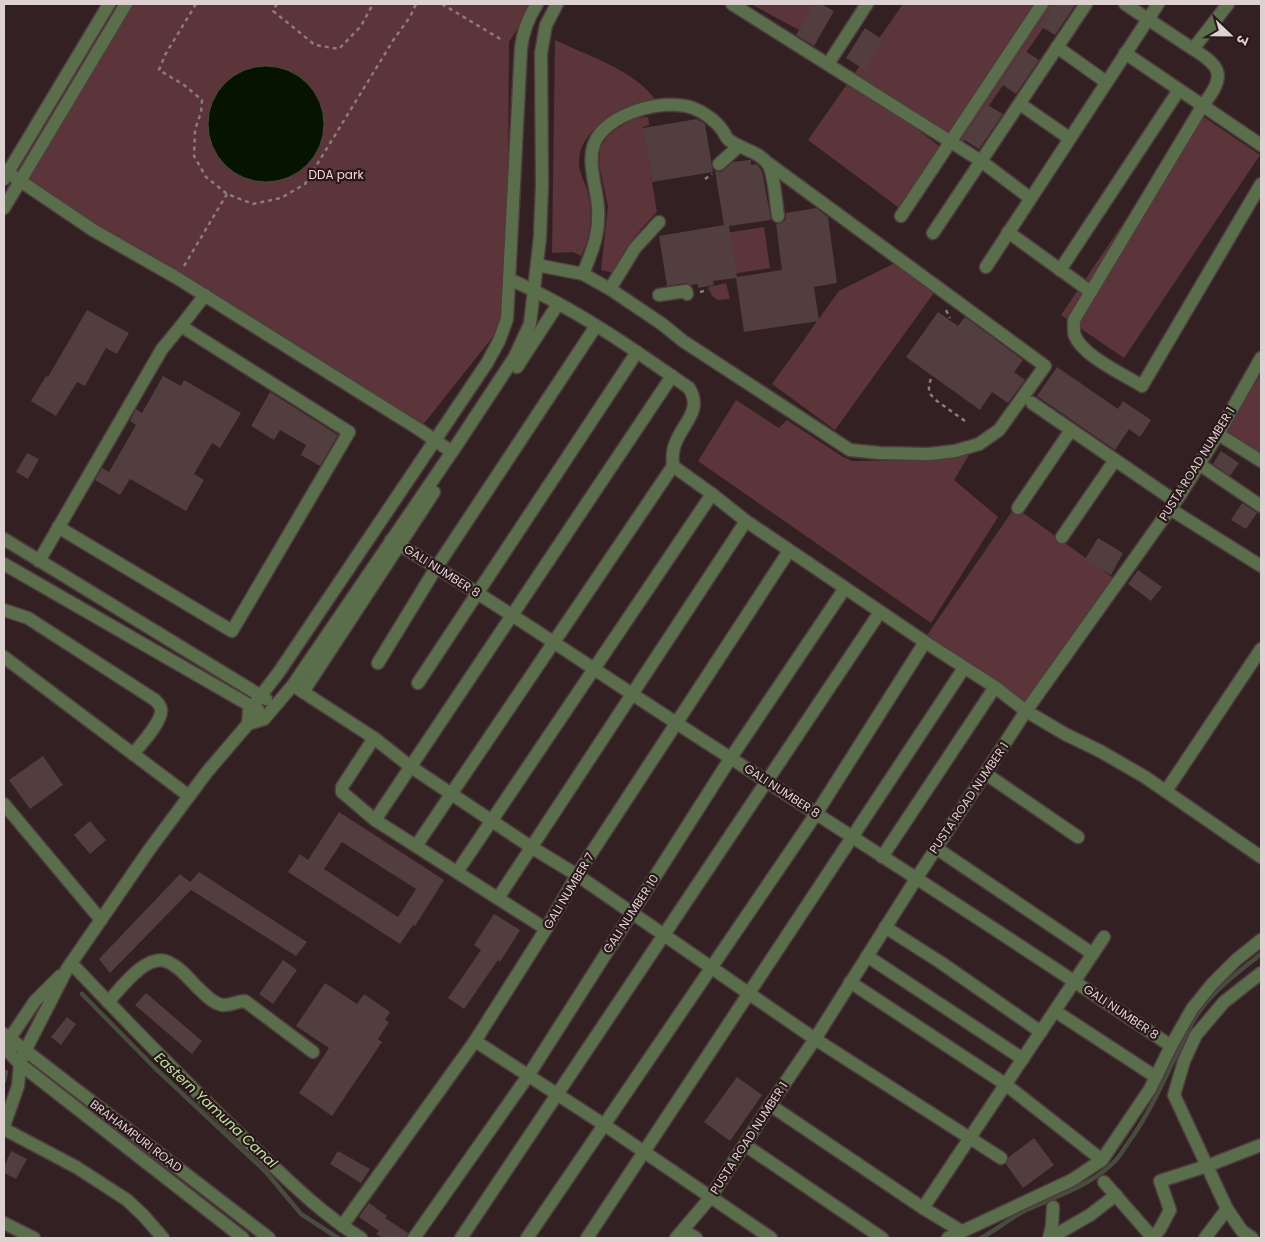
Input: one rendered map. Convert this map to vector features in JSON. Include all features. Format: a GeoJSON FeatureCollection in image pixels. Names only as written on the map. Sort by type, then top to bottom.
{"type":"FeatureCollection","features":[{"type":"Feature","properties":{"kind":"street"},"geometry":{"type":"LineString","coordinates":[[109,4],[5,174],[20,181],[93,230],[205,295],[436,440],[452,452]]}},
{"type":"Feature","properties":{"kind":"street"},"geometry":{"type":"LineString","coordinates":[[4,208],[126,4]]}},
{"type":"Feature","properties":{"kind":"street"},"geometry":{"type":"LineString","coordinates":[[248,724],[249,711],[279,672],[436,440],[487,363],[499,340],[507,319],[521,48],[528,18],[537,4]]}},
{"type":"Feature","properties":{"kind":"street"},"geometry":{"type":"LineString","coordinates":[[395,542],[514,358],[530,324],[540,237],[542,184],[541,53],[546,25],[557,4]]}},
{"type":"Feature","properties":{"kind":"street"},"geometry":{"type":"LineString","coordinates":[[732,4],[952,142],[1030,198]]}},
{"type":"Feature","properties":{"kind":"street"},"geometry":{"type":"LineString","coordinates":[[828,64],[866,4]]}},
{"type":"Feature","properties":{"kind":"street"},"geometry":{"type":"LineString","coordinates":[[902,216],[1042,4]]}},
{"type":"Feature","properties":{"kind":"street"},"geometry":{"type":"LineString","coordinates":[[933,233],[1086,4]]}},
{"type":"Feature","properties":{"kind":"street"},"geometry":{"type":"LineString","coordinates":[[1125,4],[1211,61],[1218,71],[1214,89],[1074,320],[1074,333],[1080,345],[1096,358],[1142,386],[1261,184]]}},
{"type":"Feature","properties":{"kind":"street"},"geometry":{"type":"LineString","coordinates":[[986,267],[1158,4]]}},
{"type":"Feature","properties":{"kind":"street"},"geometry":{"type":"LineString","coordinates":[[1193,49],[1228,4]]}},
{"type":"Feature","properties":{"kind":"street"},"geometry":{"type":"LineString","coordinates":[[1057,48],[1106,82]]}},
{"type":"Feature","properties":{"kind":"street"},"geometry":{"type":"LineString","coordinates":[[1125,53],[1261,145]]}},
{"type":"Feature","properties":{"kind":"street"},"geometry":{"type":"LineString","coordinates":[[1060,270],[1179,90]]}},
{"type":"Feature","properties":{"kind":"street"},"geometry":{"type":"LineString","coordinates":[[537,265],[583,274],[610,289],[662,324],[683,341],[850,450],[928,454],[955,451],[979,444],[999,430],[1045,366],[768,163],[751,151],[728,140],[712,119],[694,108],[680,105],[666,104],[645,108],[629,114],[602,130],[594,145],[591,161],[598,209],[597,237],[583,274]]}},
{"type":"Feature","properties":{"kind":"street"},"geometry":{"type":"LineString","coordinates":[[1020,104],[1070,138]]}},
{"type":"Feature","properties":{"kind":"street"},"geometry":{"type":"LineString","coordinates":[[719,164],[740,146]]}},
{"type":"Feature","properties":{"kind":"street"},"geometry":{"type":"LineString","coordinates":[[768,163],[772,172],[778,216]]}},
{"type":"Feature","properties":{"kind":"street"},"geometry":{"type":"LineString","coordinates":[[610,289],[635,248],[659,222]]}},
{"type":"Feature","properties":{"kind":"street"},"geometry":{"type":"LineString","coordinates":[[1008,232],[1091,292]]}},
{"type":"Feature","properties":{"kind":"street"},"geometry":{"type":"LineString","coordinates":[[416,846],[673,466],[672,455],[676,442],[692,414],[694,404],[694,396],[689,388],[637,352],[535,290],[509,279]]}},
{"type":"Feature","properties":{"kind":"street"},"geometry":{"type":"LineString","coordinates":[[659,295],[686,291],[687,294]]}},
{"type":"Feature","properties":{"kind":"street"},"geometry":{"type":"LineString","coordinates":[[38,561],[162,349],[205,295]]}},
{"type":"Feature","properties":{"kind":"street"},"geometry":{"type":"LineString","coordinates":[[163,1238],[144,1214],[127,1200],[4,1127],[18,1086],[20,1064],[25,1051],[69,966],[149,850],[207,772],[248,724],[264,719],[271,710],[298,689],[395,542],[558,304]]}},
{"type":"Feature","properties":{"kind":"street"},"geometry":{"type":"LineString","coordinates":[[58,528],[232,631],[349,432],[181,326]]}},
{"type":"Feature","properties":{"kind":"street"},"geometry":{"type":"LineString","coordinates":[[378,663],[436,568],[596,326]]}},
{"type":"Feature","properties":{"kind":"street"},"geometry":{"type":"LineString","coordinates":[[418,683],[637,352]]}},
{"type":"Feature","properties":{"kind":"street","name":"PUSTA ROAD NUMBER 1"},"geometry":{"type":"LineString","coordinates":[[680,1234],[710,1198],[745,1146],[916,878],[1026,711],[1172,505],[1218,434],[1261,358]]}},
{"type":"Feature","properties":{"kind":"street"},"geometry":{"type":"LineString","coordinates":[[376,820],[672,376]]}},
{"type":"Feature","properties":{"kind":"street"},"geometry":{"type":"LineString","coordinates":[[1032,403],[1115,460],[1172,505],[1261,566]]}},
{"type":"Feature","properties":{"kind":"street"},"geometry":{"type":"LineString","coordinates":[[1018,508],[1071,430]]}},
{"type":"Feature","properties":{"kind":"street"},"geometry":{"type":"LineString","coordinates":[[1218,434],[1261,461]]}},
{"type":"Feature","properties":{"kind":"street"},"geometry":{"type":"LineString","coordinates":[[1062,538],[1115,460]]}},
{"type":"Feature","properties":{"kind":"street"},"geometry":{"type":"LineString","coordinates":[[1199,464],[1261,506]]}},
{"type":"Feature","properties":{"kind":"street"},"geometry":{"type":"LineString","coordinates":[[673,466],[746,521],[995,688],[1026,711],[1145,777],[1261,857]]}},
{"type":"Feature","properties":{"kind":"street"},"geometry":{"type":"LineString","coordinates":[[457,872],[712,494]]}},
{"type":"Feature","properties":{"kind":"street"},"geometry":{"type":"LineString","coordinates":[[498,898],[746,521]]}},
{"type":"Feature","properties":{"kind":"street"},"geometry":{"type":"LineString","coordinates":[[4,539],[261,696],[271,710]]}},
{"type":"Feature","properties":{"kind":"street","name":"GALI NUMBER 8"},"geometry":{"type":"LineString","coordinates":[[395,542],[554,642],[1075,981],[1171,1046]]}},
{"type":"Feature","properties":{"kind":"street","name":"GALI NUMBER 7"},"geometry":{"type":"LineString","coordinates":[[342,1226],[475,1041],[546,929],[577,875],[790,551]]}},
{"type":"Feature","properties":{"kind":"street"},"geometry":{"type":"LineString","coordinates":[[4,564],[252,707],[271,710]]}},
{"type":"Feature","properties":{"kind":"street","name":"GALI NUMBER 10"},"geometry":{"type":"LineString","coordinates":[[414,1238],[528,1076],[730,758],[844,588]]}},
{"type":"Feature","properties":{"kind":"street"},"geometry":{"type":"LineString","coordinates":[[4,610],[28,618],[155,700],[162,712],[158,722],[133,754]]}},
{"type":"Feature","properties":{"kind":"street"},"geometry":{"type":"LineString","coordinates":[[461,1238],[880,612]]}},
{"type":"Feature","properties":{"kind":"street"},"geometry":{"type":"LineString","coordinates":[[527,1238],[816,814],[924,642]]}},
{"type":"Feature","properties":{"kind":"street"},"geometry":{"type":"LineString","coordinates":[[1166,791],[1261,649]]}},
{"type":"Feature","properties":{"kind":"street"},"geometry":{"type":"LineString","coordinates":[[4,657],[189,796]]}},
{"type":"Feature","properties":{"kind":"street"},"geometry":{"type":"LineString","coordinates":[[587,1238],[851,836],[964,668]]}},
{"type":"Feature","properties":{"kind":"street"},"geometry":{"type":"LineString","coordinates":[[882,857],[995,688]]}},
{"type":"Feature","properties":{"kind":"street"},"geometry":{"type":"LineString","coordinates":[[298,689],[374,738],[411,767],[531,847],[577,875],[815,1039],[1000,1158]]}},
{"type":"Feature","properties":{"kind":"street"},"geometry":{"type":"LineString","coordinates":[[374,738],[342,789],[344,793],[376,820],[546,929]]}},
{"type":"Feature","properties":{"kind":"street"},"geometry":{"type":"LineString","coordinates":[[986,774],[1078,837]]}},
{"type":"Feature","properties":{"kind":"street"},"geometry":{"type":"LineString","coordinates":[[4,804],[101,920]]}},
{"type":"Feature","properties":{"kind":"street"},"geometry":{"type":"LineString","coordinates":[[936,848],[1093,954]]}},
{"type":"Feature","properties":{"kind":"street"},"geometry":{"type":"LineString","coordinates":[[885,927],[940,962],[1041,1032]]}},
{"type":"Feature","properties":{"kind":"street"},"geometry":{"type":"LineString","coordinates":[[923,1208],[1104,937]]}},
{"type":"Feature","properties":{"kind":"street"},"geometry":{"type":"LineString","coordinates":[[948,1238],[1072,1180],[1102,1160],[1126,1128],[1150,1089],[1192,1009],[1236,960],[1261,940]]}},
{"type":"Feature","properties":{"kind":"street"},"geometry":{"type":"LineString","coordinates":[[867,956],[1022,1058]]}},
{"type":"Feature","properties":{"kind":"street"},"geometry":{"type":"LineString","coordinates":[[108,1002],[143,966],[157,959],[168,962],[179,969],[213,1001],[230,1005],[245,1001],[313,1052]]}},
{"type":"Feature","properties":{"kind":"street"},"geometry":{"type":"LineString","coordinates":[[69,966],[108,1002],[234,1129],[310,1201],[361,1238]]}},
{"type":"Feature","properties":{"kind":"street"},"geometry":{"type":"LineString","coordinates":[[5,1041],[35,1002],[69,966]]}},
{"type":"Feature","properties":{"kind":"street"},"geometry":{"type":"LineString","coordinates":[[1252,1238],[1242,1231],[1227,1209],[1174,1095],[1184,1061],[1196,1035],[1224,1002],[1261,973]]}},
{"type":"Feature","properties":{"kind":"street"},"geometry":{"type":"LineString","coordinates":[[850,982],[1005,1084],[1102,1160]]}},
{"type":"Feature","properties":{"kind":"street"},"geometry":{"type":"LineString","coordinates":[[1055,1010],[1156,1077]]}},
{"type":"Feature","properties":{"kind":"street","name":"BRAHAMPURI ROAD"},"geometry":{"type":"LineString","coordinates":[[5,1041],[25,1051],[269,1238]]}},
{"type":"Feature","properties":{"kind":"street","name":"BRAHAMPURI ROAD"},"geometry":{"type":"LineString","coordinates":[[5,1041],[20,1064],[243,1238]]}},
{"type":"Feature","properties":{"kind":"street"},"geometry":{"type":"LineString","coordinates":[[475,1041],[603,1124],[770,1238]]}},
{"type":"Feature","properties":{"kind":"street"},"geometry":{"type":"LineString","coordinates":[[770,1105],[923,1208],[961,1231]]}},
{"type":"Feature","properties":{"kind":"street"},"geometry":{"type":"LineString","coordinates":[[1104,1182],[1153,1238],[1170,1210],[1160,1181],[1207,1166],[1261,1144]]}},
{"type":"Feature","properties":{"kind":"street"},"geometry":{"type":"LineString","coordinates":[[745,1146],[882,1238]]}},
{"type":"Feature","properties":{"kind":"street"},"geometry":{"type":"LineString","coordinates":[[1050,1238],[1090,1215],[1116,1195]]}},
{"type":"Feature","properties":{"kind":"street"},"geometry":{"type":"LineString","coordinates":[[1050,1238],[1053,1207]]}},
{"type":"Feature","properties":{"kind":"street"},"geometry":{"type":"LineString","coordinates":[[1205,1238],[1227,1209]]}},
{"type":"Feature","properties":{"kind":"street"},"geometry":{"type":"LineString","coordinates":[[4,1223],[34,1238]]}},
{"type":"Feature","properties":{"kind":"street"},"geometry":{"type":"LineString","coordinates":[[680,1234],[696,1238]]}},
{"type":"Feature","properties":{"kind":"path"},"geometry":{"type":"LineString","coordinates":[[196,4],[159,70],[184,85],[202,100],[202,112],[195,130],[194,156],[206,177],[227,194],[254,204],[281,198],[305,184],[394,39],[410,17],[416,4]]}},
{"type":"Feature","properties":{"kind":"path"},"geometry":{"type":"LineString","coordinates":[[277,4],[273,11],[315,45],[339,49],[360,26],[373,4]]}},
{"type":"Feature","properties":{"kind":"path"},"geometry":{"type":"LineString","coordinates":[[442,4],[502,40]]}},
{"type":"Feature","properties":{"kind":"path"},"geometry":{"type":"LineString","coordinates":[[177,278],[227,194]]}},
{"type":"Feature","properties":{"kind":"path"},"geometry":{"type":"LineString","coordinates":[[931,379],[929,393],[965,421]]}},
{"type":"Feature","properties":{"kind":"green space","name":"DDA park"},"geometry":{"type":"Polygon","coordinates":[[[119,4],[534,4],[509,42],[507,319],[422,426],[14,180],[119,4]]]}},
{"type":"Feature","properties":{"kind":"green space"},"geometry":{"type":"Polygon","coordinates":[[[751,4],[815,4],[799,30],[751,4]]]}},
{"type":"Feature","properties":{"kind":"green space"},"geometry":{"type":"Polygon","coordinates":[[[903,4],[1060,4],[960,147],[858,84],[943,149],[902,210],[808,140],[903,4]]]}},
{"type":"Feature","properties":{"kind":"green space"},"geometry":{"type":"Polygon","coordinates":[[[555,40],[624,72],[647,90],[656,101],[633,105],[608,118],[591,132],[585,141],[579,160],[580,171],[588,193],[591,217],[587,241],[581,256],[573,252],[552,253],[555,40]]]}},
{"type":"Feature","properties":{"kind":"green space"},"geometry":{"type":"Polygon","coordinates":[[[1198,113],[1260,155],[1124,358],[1061,315],[1198,113]]]}},
{"type":"Feature","properties":{"kind":"green space"},"geometry":{"type":"Polygon","coordinates":[[[648,117],[649,125],[643,127],[657,212],[626,249],[614,273],[601,270],[608,206],[599,165],[600,148],[608,136],[615,130],[635,118],[648,117]]]}},
{"type":"Feature","properties":{"kind":"green space"},"geometry":{"type":"Polygon","coordinates":[[[764,227],[770,268],[732,274],[726,233],[764,227]]]}},
{"type":"Feature","properties":{"kind":"green space"},"geometry":{"type":"Polygon","coordinates":[[[897,262],[936,290],[835,430],[772,384],[839,291],[897,262]]]}},
{"type":"Feature","properties":{"kind":"green space"},"geometry":{"type":"Polygon","coordinates":[[[726,283],[730,299],[718,300],[712,296],[708,287],[726,283]]]}},
{"type":"Feature","properties":{"kind":"green space"},"geometry":{"type":"Polygon","coordinates":[[[1261,375],[1261,459],[1223,432],[1261,375]]]}},
{"type":"Feature","properties":{"kind":"green space"},"geometry":{"type":"Polygon","coordinates":[[[736,400],[779,428],[787,420],[843,457],[853,461],[928,460],[970,453],[954,480],[998,517],[931,623],[698,461],[736,400]]]}},
{"type":"Feature","properties":{"kind":"green space"},"geometry":{"type":"Polygon","coordinates":[[[1015,507],[1119,582],[1023,710],[923,641],[1015,507]]]}},
{"type":"Feature","properties":{"kind":"shaded area"},"geometry":{"type":"Polygon","coordinates":[[[266,66],[288,71],[307,83],[319,102],[324,124],[319,146],[307,165],[288,177],[266,182],[244,177],[225,165],[213,146],[208,124],[213,102],[225,83],[244,71],[266,66]]]}},
{"type":"Feature","properties":{"kind":"building"},"geometry":{"type":"Polygon","coordinates":[[[814,4],[821,4],[834,11],[814,46],[796,35],[814,4]]]}},
{"type":"Feature","properties":{"kind":"building"},"geometry":{"type":"Polygon","coordinates":[[[1054,4],[1076,4],[1055,35],[1040,26],[1054,4]]]}},
{"type":"Feature","properties":{"kind":"building"},"geometry":{"type":"Polygon","coordinates":[[[865,28],[883,40],[865,70],[846,58],[865,28]]]}},
{"type":"Feature","properties":{"kind":"building"},"geometry":{"type":"Polygon","coordinates":[[[1023,50],[1039,60],[1016,94],[1000,83],[1023,50]]]}},
{"type":"Feature","properties":{"kind":"building"},"geometry":{"type":"Polygon","coordinates":[[[986,104],[1003,114],[979,149],[963,139],[986,104]]]}},
{"type":"Feature","properties":{"kind":"building"},"geometry":{"type":"Polygon","coordinates":[[[697,119],[705,124],[713,172],[652,182],[643,128],[697,119]]]}},
{"type":"Feature","properties":{"kind":"building"},"geometry":{"type":"Polygon","coordinates":[[[751,160],[751,165],[757,164],[762,171],[771,220],[729,226],[737,277],[782,270],[776,224],[786,219],[786,213],[816,208],[828,217],[837,283],[814,287],[819,321],[744,332],[736,278],[713,281],[714,285],[698,288],[698,284],[691,285],[685,283],[667,286],[659,236],[724,225],[715,171],[721,172],[733,162],[751,160]]]}},
{"type":"Feature","properties":{"kind":"building"},"geometry":{"type":"Polygon","coordinates":[[[87,310],[129,333],[117,354],[106,348],[85,386],[77,382],[56,416],[31,401],[46,376],[48,377],[87,310]]]}},
{"type":"Feature","properties":{"kind":"building"},"geometry":{"type":"Polygon","coordinates":[[[938,312],[958,326],[965,317],[1023,360],[1014,372],[1025,380],[1008,403],[992,392],[980,410],[906,357],[938,312]]]}},
{"type":"Feature","properties":{"kind":"building"},"geometry":{"type":"Polygon","coordinates":[[[1057,367],[1118,409],[1123,401],[1151,420],[1140,437],[1129,429],[1115,450],[1037,396],[1057,367]]]}},
{"type":"Feature","properties":{"kind":"building"},"geometry":{"type":"Polygon","coordinates":[[[163,376],[181,386],[184,380],[241,413],[220,448],[212,443],[194,474],[204,480],[186,511],[130,479],[120,495],[95,480],[102,468],[109,472],[136,425],[130,421],[136,409],[142,413],[163,376]]]}},
{"type":"Feature","properties":{"kind":"building"},"geometry":{"type":"Polygon","coordinates":[[[270,392],[338,435],[320,466],[301,455],[306,445],[280,430],[274,440],[251,426],[270,392]]]}},
{"type":"Feature","properties":{"kind":"building"},"geometry":{"type":"Polygon","coordinates":[[[1221,451],[1239,463],[1230,476],[1213,464],[1221,451]]]}},
{"type":"Feature","properties":{"kind":"building"},"geometry":{"type":"Polygon","coordinates":[[[27,453],[39,459],[28,479],[16,472],[27,453]]]}},
{"type":"Feature","properties":{"kind":"building"},"geometry":{"type":"Polygon","coordinates":[[[1242,503],[1257,513],[1246,529],[1231,520],[1242,503]]]}},
{"type":"Feature","properties":{"kind":"building"},"geometry":{"type":"Polygon","coordinates":[[[1098,538],[1123,553],[1111,575],[1085,559],[1098,538]]]}},
{"type":"Feature","properties":{"kind":"building"},"geometry":{"type":"Polygon","coordinates":[[[1138,570],[1162,587],[1151,601],[1128,584],[1138,570]]]}},
{"type":"Feature","properties":{"kind":"building"},"geometry":{"type":"Polygon","coordinates":[[[43,756],[63,785],[30,809],[9,780],[43,756]]]}},
{"type":"Feature","properties":{"kind":"building"},"geometry":{"type":"Polygon","coordinates":[[[339,812],[444,880],[415,926],[413,925],[400,944],[288,872],[300,854],[308,860],[339,812]],[[342,842],[324,869],[398,917],[416,889],[342,842]]]}},
{"type":"Feature","properties":{"kind":"building"},"geometry":{"type":"Polygon","coordinates":[[[90,821],[106,840],[90,854],[74,835],[90,821]]]}},
{"type":"Feature","properties":{"kind":"building"},"geometry":{"type":"Polygon","coordinates":[[[199,872],[307,942],[296,956],[191,890],[110,973],[99,959],[180,874],[190,882],[199,872]]]}},
{"type":"Feature","properties":{"kind":"building"},"geometry":{"type":"Polygon","coordinates":[[[494,914],[520,930],[500,962],[498,960],[464,1009],[448,998],[481,950],[474,945],[494,914]]]}},
{"type":"Feature","properties":{"kind":"building"},"geometry":{"type":"Polygon","coordinates":[[[283,960],[297,970],[273,1004],[259,994],[283,960]]]}},
{"type":"Feature","properties":{"kind":"building"},"geometry":{"type":"Polygon","coordinates":[[[325,983],[357,1004],[364,994],[390,1012],[385,1020],[389,1022],[378,1039],[382,1042],[332,1116],[299,1093],[329,1048],[296,1026],[325,983]]]}},
{"type":"Feature","properties":{"kind":"building"},"geometry":{"type":"Polygon","coordinates":[[[146,993],[202,1041],[192,1054],[135,1005],[146,993]]]}},
{"type":"Feature","properties":{"kind":"building"},"geometry":{"type":"Polygon","coordinates":[[[67,1017],[76,1024],[61,1045],[51,1037],[67,1017]]]}},
{"type":"Feature","properties":{"kind":"building"},"geometry":{"type":"Polygon","coordinates":[[[737,1077],[762,1095],[730,1141],[704,1122],[737,1077]]]}},
{"type":"Feature","properties":{"kind":"building"},"geometry":{"type":"Polygon","coordinates":[[[1034,1138],[1054,1165],[1023,1188],[1006,1164],[1009,1157],[1034,1138]]]}},
{"type":"Feature","properties":{"kind":"building"},"geometry":{"type":"Polygon","coordinates":[[[11,1151],[27,1159],[16,1179],[4,1173],[4,1167],[11,1151]]]}},
{"type":"Feature","properties":{"kind":"building"},"geometry":{"type":"Polygon","coordinates":[[[338,1151],[370,1169],[361,1183],[330,1164],[338,1151]]]}},
{"type":"Feature","properties":{"kind":"building"},"geometry":{"type":"Polygon","coordinates":[[[369,1203],[387,1216],[385,1218],[408,1233],[406,1238],[383,1238],[376,1234],[379,1231],[359,1217],[369,1203]]]}},
{"type":"Feature","properties":{"kind":"waterway","name":"Eastern Yamuna Canal"},"geometry":{"type":"LineString","coordinates":[[981,1238],[1022,1212],[1083,1185],[1115,1161],[1138,1129],[1192,1023],[1206,1003],[1223,985],[1261,954]]}},
{"type":"Feature","properties":{"kind":"waterway","name":"Eastern Yamuna Canal"},"geometry":{"type":"LineString","coordinates":[[82,994],[155,1068],[266,1172],[301,1214],[338,1238]]}},
{"type":"Feature","properties":{"kind":"waterway"},"geometry":{"type":"LineString","coordinates":[[4,1081],[6,1072]]}}]}
